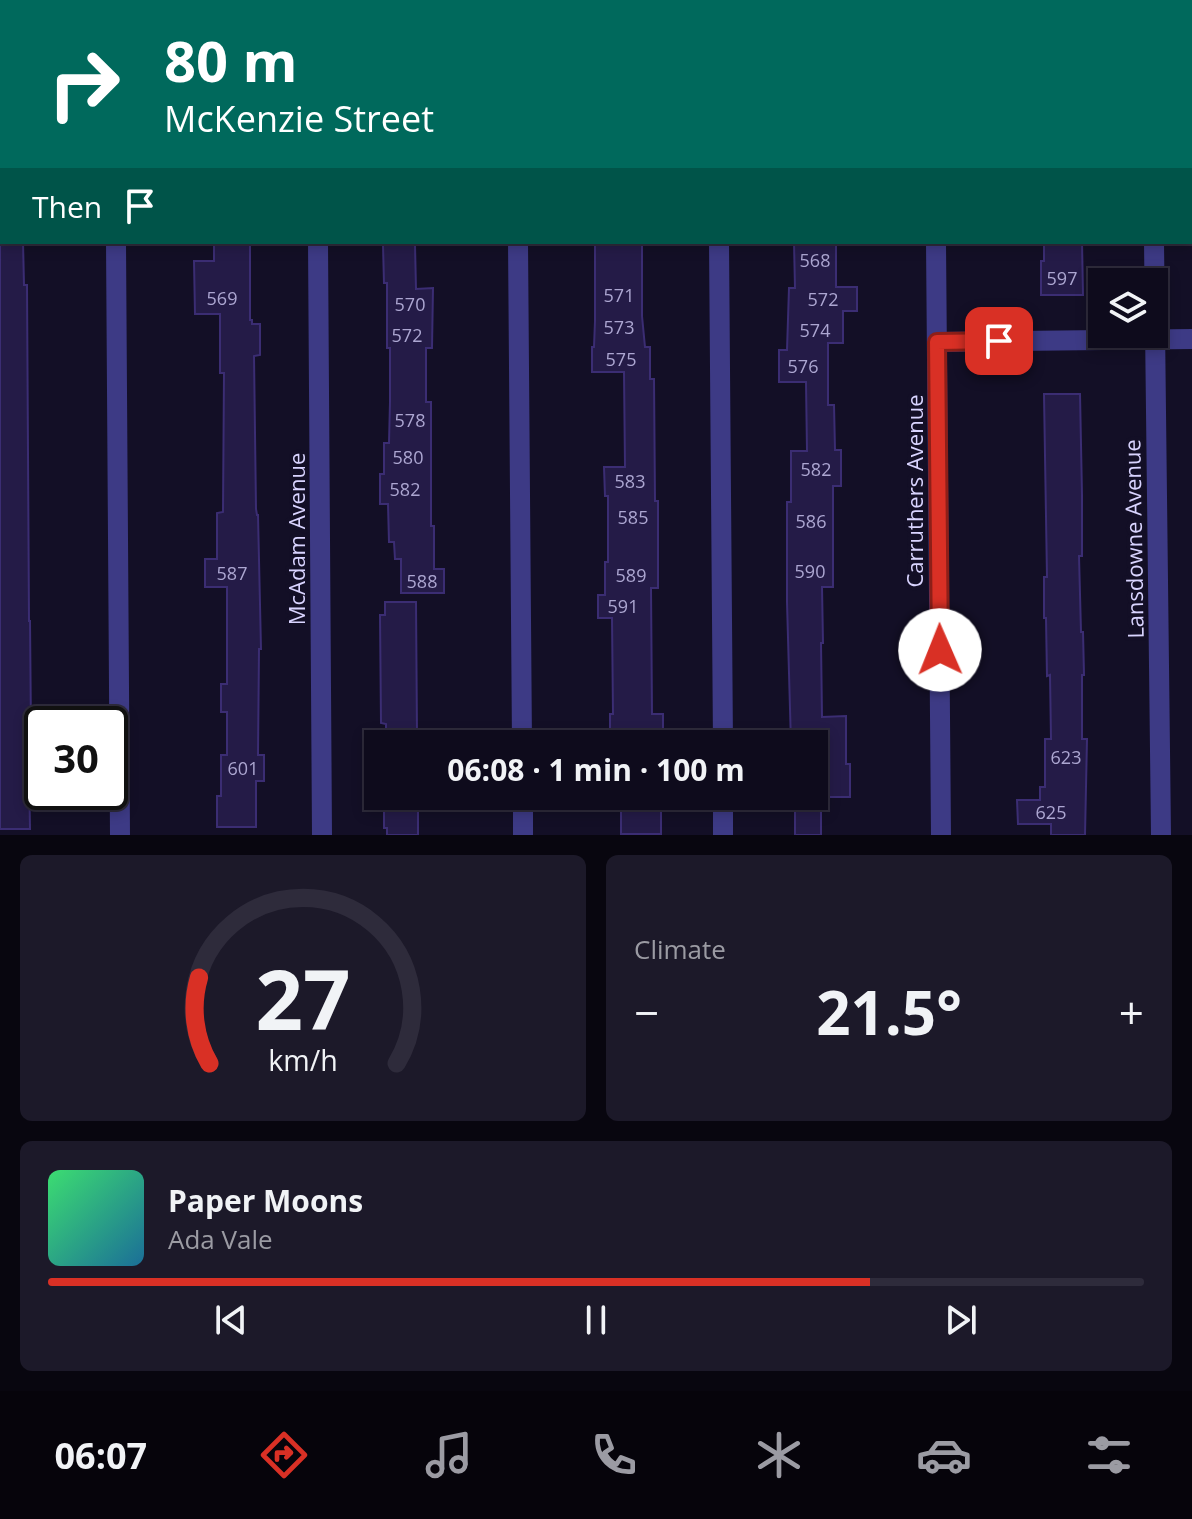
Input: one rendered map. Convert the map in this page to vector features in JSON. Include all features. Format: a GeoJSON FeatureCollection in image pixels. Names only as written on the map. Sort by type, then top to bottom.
{"type":"FeatureCollection","features":[{"type":"Feature","properties":{"kind":"street"},"geometry":{"type":"LineString","coordinates":[[116,244],[120,835]]}},
{"type":"Feature","properties":{"kind":"street","name":"McAdam Avenue"},"geometry":{"type":"LineString","coordinates":[[318,244],[322,835]]}},
{"type":"Feature","properties":{"kind":"street"},"geometry":{"type":"LineString","coordinates":[[518,244],[522,730]]}},
{"type":"Feature","properties":{"kind":"street"},"geometry":{"type":"LineString","coordinates":[[719,244],[723,730]]}},
{"type":"Feature","properties":{"kind":"street","name":"Carruthers Avenue"},"geometry":{"type":"LineString","coordinates":[[936,244],[941,835]]}},
{"type":"Feature","properties":{"kind":"street","name":"Lansdowne Avenue"},"geometry":{"type":"LineString","coordinates":[[1154,244],[1154,268]]}},
{"type":"Feature","properties":{"kind":"street"},"geometry":{"type":"LineString","coordinates":[[1168,339],[1192,339]]}},
{"type":"Feature","properties":{"kind":"street"},"geometry":{"type":"LineString","coordinates":[[937,342],[1088,340]]}},
{"type":"Feature","properties":{"kind":"street","name":"Lansdowne Avenue"},"geometry":{"type":"LineString","coordinates":[[1154,348],[1161,835]]}},
{"type":"Feature","properties":{"kind":"street"},"geometry":{"type":"LineString","coordinates":[[523,810],[523,835]]}},
{"type":"Feature","properties":{"kind":"street"},"geometry":{"type":"LineString","coordinates":[[723,810],[723,835]]}},
{"type":"Feature","properties":{"kind":"building"},"geometry":{"type":"Polygon","coordinates":[[[0,244],[23,244],[24,285],[27,285],[31,706],[24,706],[24,810],[30,810],[30,829],[0,829],[0,244]]]}},
{"type":"Feature","properties":{"kind":"building"},"geometry":{"type":"Polygon","coordinates":[[[214,244],[250,244],[250,320],[252,324],[260,324],[260,355],[254,356],[261,649],[258,755],[264,755],[264,781],[256,781],[256,827],[217,827],[221,755],[227,755],[227,712],[221,712],[221,684],[227,684],[227,587],[205,587],[205,559],[217,559],[217,513],[223,512],[224,373],[220,373],[220,314],[195,314],[194,261],[214,261],[214,244]]]}},
{"type":"Feature","properties":{"kind":"building"},"geometry":{"type":"Polygon","coordinates":[[[595,244],[642,244],[642,316],[645,347],[650,347],[650,379],[654,379],[655,501],[658,501],[658,588],[651,588],[652,714],[663,714],[663,730],[610,730],[610,714],[613,714],[612,618],[598,618],[598,595],[605,595],[605,562],[608,562],[608,496],[605,496],[604,467],[625,467],[624,372],[592,372],[595,244]]]}},
{"type":"Feature","properties":{"kind":"building"},"geometry":{"type":"Polygon","coordinates":[[[794,244],[836,244],[836,287],[857,287],[857,311],[843,311],[843,343],[828,343],[828,405],[834,405],[835,450],[841,450],[841,486],[833,486],[833,587],[822,587],[821,643],[822,717],[846,716],[850,797],[828,797],[828,730],[791,730],[787,502],[791,502],[791,451],[807,451],[806,382],[779,382],[779,350],[787,350],[789,288],[795,288],[794,244]]]}},
{"type":"Feature","properties":{"kind":"building"},"geometry":{"type":"Polygon","coordinates":[[[1044,244],[1082,244],[1083,295],[1041,295],[1041,261],[1044,261],[1044,244]]]}},
{"type":"Feature","properties":{"kind":"building"},"geometry":{"type":"Polygon","coordinates":[[[383,245],[415,245],[416,289],[433,288],[432,348],[426,348],[426,402],[431,402],[434,569],[444,569],[444,593],[401,593],[401,559],[395,559],[394,542],[389,542],[388,504],[380,504],[384,443],[389,443],[390,402],[390,348],[387,348],[387,283],[384,283],[383,245]]]}},
{"type":"Feature","properties":{"kind":"building"},"geometry":{"type":"Polygon","coordinates":[[[1044,394],[1080,394],[1082,739],[1087,739],[1085,835],[1051,835],[1051,824],[1018,824],[1017,800],[1040,800],[1040,787],[1045,787],[1045,739],[1051,739],[1050,675],[1047,676],[1044,618],[1044,577],[1047,577],[1044,394]]]}},
{"type":"Feature","properties":{"kind":"building"},"geometry":{"type":"Polygon","coordinates":[[[385,602],[416,602],[417,730],[386,730],[386,724],[381,723],[380,615],[385,615],[385,602]]]}},
{"type":"Feature","properties":{"kind":"building"},"geometry":{"type":"Polygon","coordinates":[[[384,810],[418,810],[418,835],[387,835],[387,828],[384,828],[384,810]]]}},
{"type":"Feature","properties":{"kind":"building"},"geometry":{"type":"Polygon","coordinates":[[[621,810],[661,810],[661,834],[621,834],[621,810]]]}},
{"type":"Feature","properties":{"kind":"building"},"geometry":{"type":"Polygon","coordinates":[[[795,810],[821,810],[821,835],[795,835],[795,810]]]}},
{"type":"Feature","properties":{"kind":"route"},"geometry":{"type":"LineString","coordinates":[[940,650],[937,342],[999,341]]}}]}
